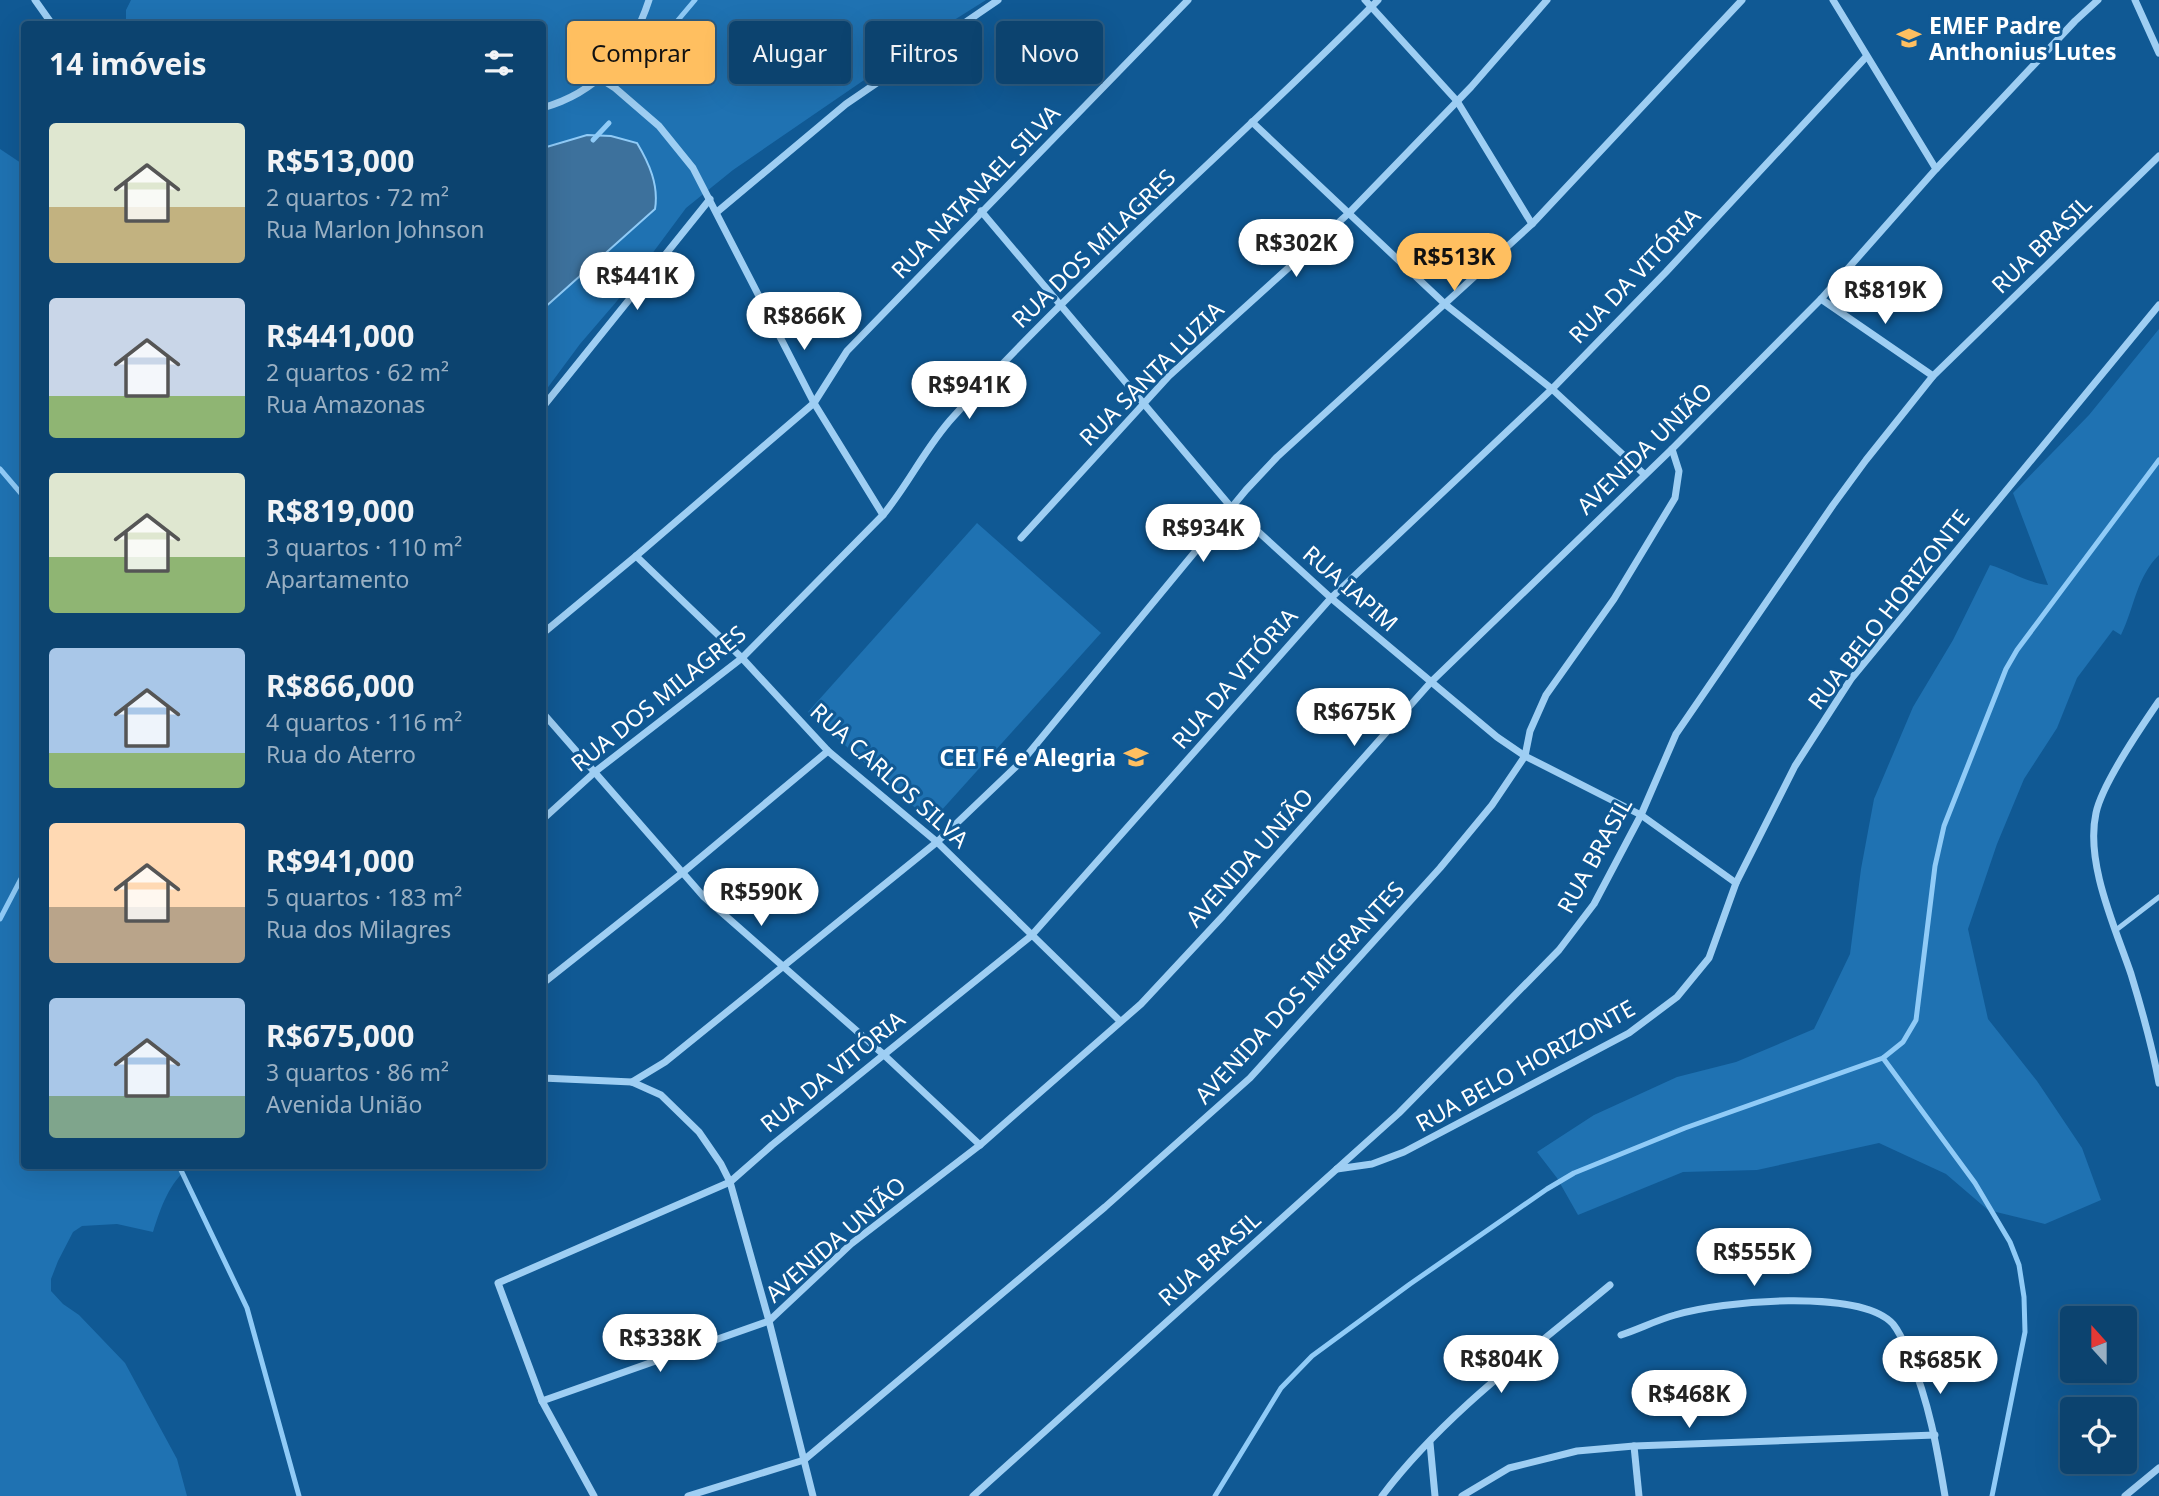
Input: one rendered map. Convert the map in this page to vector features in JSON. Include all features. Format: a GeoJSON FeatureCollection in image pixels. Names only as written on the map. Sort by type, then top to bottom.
{"type":"FeatureCollection","features":[{"type":"Feature","properties":{"kind":"street"},"geometry":{"type":"LineString","coordinates":[[35,0],[50,21]]}},
{"type":"Feature","properties":{"kind":"street"},"geometry":{"type":"LineString","coordinates":[[642,21],[649,0]]}},
{"type":"Feature","properties":{"kind":"street"},"geometry":{"type":"LineString","coordinates":[[716,212],[846,104],[998,0]]}},
{"type":"Feature","properties":{"kind":"street","name":"RUA NATANAEL SILVA"},"geometry":{"type":"LineString","coordinates":[[546,631],[814,403],[847,351],[1188,0]]}},
{"type":"Feature","properties":{"kind":"street"},"geometry":{"type":"LineString","coordinates":[[1365,0],[1457,101],[1532,223]]}},
{"type":"Feature","properties":{"kind":"street","name":"RUA DOS MILAGRES"},"geometry":{"type":"LineString","coordinates":[[546,816],[596,771],[742,658],[883,515],[952,418],[1059,305],[1378,0]]}},
{"type":"Feature","properties":{"kind":"street","name":"RUA SANTA LUZIA"},"geometry":{"type":"LineString","coordinates":[[1021,538],[1143,404],[1210,337],[1349,214],[1524,29],[1547,0]]}},
{"type":"Feature","properties":{"kind":"street"},"geometry":{"type":"LineString","coordinates":[[632,1082],[665,1062],[937,842],[1024,759],[1231,507],[1277,457],[1446,305],[1532,223],[1742,0]]}},
{"type":"Feature","properties":{"kind":"street"},"geometry":{"type":"LineString","coordinates":[[1833,0],[1936,169]]}},
{"type":"Feature","properties":{"kind":"street","name":"AVENIDA UNIÃO"},"geometry":{"type":"LineString","coordinates":[[542,1401],[769,1321],[850,1244],[980,1144],[1141,1004],[1431,682],[1672,449],[1821,299],[1936,169],[2098,0]]}},
{"type":"Feature","properties":{"kind":"street"},"geometry":{"type":"LineString","coordinates":[[2135,0],[2159,53]]}},
{"type":"Feature","properties":{"kind":"street","name":"RUA DA VITÓRIA"},"geometry":{"type":"LineString","coordinates":[[542,1401],[498,1283],[672,1210],[730,1182],[772,1144],[1031,936],[1331,598],[1552,388],[1665,272],[1866,57]]}},
{"type":"Feature","properties":{"kind":"street"},"geometry":{"type":"LineString","coordinates":[[546,106],[574,96],[593,84]]}},
{"type":"Feature","properties":{"kind":"street"},"geometry":{"type":"LineString","coordinates":[[609,84],[659,126],[693,167],[814,403],[883,515]]}},
{"type":"Feature","properties":{"kind":"street"},"geometry":{"type":"LineString","coordinates":[[1252,122],[1446,305],[1552,388],[1644,474]]}},
{"type":"Feature","properties":{"kind":"street","name":"RUA BRASIL"},"geometry":{"type":"LineString","coordinates":[[973,1496],[1399,1113],[1559,950],[1594,905],[1640,815],[1676,734],[1833,505],[1933,376],[2159,156]]}},
{"type":"Feature","properties":{"kind":"street"},"geometry":{"type":"LineString","coordinates":[[546,403],[710,199]]}},
{"type":"Feature","properties":{"kind":"street","name":"RUA IAPIM"},"geometry":{"type":"LineString","coordinates":[[981,211],[1231,507],[1331,598],[1497,737],[1525,756],[1640,815],[1736,883]]}},
{"type":"Feature","properties":{"kind":"street"},"geometry":{"type":"LineString","coordinates":[[1821,299],[1933,376]]}},
{"type":"Feature","properties":{"kind":"street","name":"RUA BELO HORIZONTE"},"geometry":{"type":"LineString","coordinates":[[1336,1169],[1371,1164],[1404,1152],[1629,1033],[1654,1017],[1695,977],[1709,958],[1736,883],[1795,766],[1851,680],[2159,305]]}},
{"type":"Feature","properties":{"kind":"street","name":"AVENIDA DOS IMIGRANTES"},"geometry":{"type":"LineString","coordinates":[[688,1496],[804,1460],[1105,1208],[1250,1078],[1475,829],[1525,756],[1530,731],[1546,695],[1614,599],[1675,498],[1679,471],[1672,449]]}},
{"type":"Feature","properties":{"kind":"street","name":"RUA CARLOS SILVA"},"geometry":{"type":"LineString","coordinates":[[636,556],[742,658],[828,751],[937,842],[1120,1021]]}},
{"type":"Feature","properties":{"kind":"street"},"geometry":{"type":"LineString","coordinates":[[2159,701],[2104,790],[2096,813],[2094,842],[2098,872],[2144,1017],[2159,1083]]}},
{"type":"Feature","properties":{"kind":"street"},"geometry":{"type":"LineString","coordinates":[[546,716],[682,873],[729,920],[784,965],[980,1144]]}},
{"type":"Feature","properties":{"kind":"street"},"geometry":{"type":"LineString","coordinates":[[546,981],[682,873],[828,751]]}},
{"type":"Feature","properties":{"kind":"street"},"geometry":{"type":"LineString","coordinates":[[546,1078],[632,1082],[661,1095],[689,1121],[715,1155],[730,1182],[769,1321],[813,1496]]}},
{"type":"Feature","properties":{"kind":"street"},"geometry":{"type":"LineString","coordinates":[[1382,1496],[1398,1475],[1468,1404],[1610,1285]]}},
{"type":"Feature","properties":{"kind":"street"},"geometry":{"type":"LineString","coordinates":[[1621,1335],[1677,1314],[1759,1302],[1813,1301],[1868,1309],[1886,1318],[1902,1337],[1920,1380],[1935,1435],[1945,1496]]}},
{"type":"Feature","properties":{"kind":"street"},"geometry":{"type":"LineString","coordinates":[[542,1401],[594,1496]]}},
{"type":"Feature","properties":{"kind":"street"},"geometry":{"type":"LineString","coordinates":[[1462,1496],[1509,1468],[1577,1451],[1634,1446],[1935,1435]]}},
{"type":"Feature","properties":{"kind":"street"},"geometry":{"type":"LineString","coordinates":[[1430,1443],[1435,1496]]}},
{"type":"Feature","properties":{"kind":"street"},"geometry":{"type":"LineString","coordinates":[[1634,1446],[1639,1496]]}},
{"type":"Feature","properties":{"kind":"street"},"geometry":{"type":"LineString","coordinates":[[2125,1496],[2159,1468]]}},
{"type":"Feature","properties":{"kind":"lane"},"geometry":{"type":"LineString","coordinates":[[2116,930],[2159,897]]}},
{"type":"Feature","properties":{"kind":"shaded area"},"geometry":{"type":"Polygon","coordinates":[[[131,0],[986,0],[953,21],[865,21],[865,79],[733,170],[686,208],[546,390],[546,306],[628,234],[657,200],[649,163],[587,135],[546,147],[546,21],[126,21],[126,10],[131,0]]]}},
{"type":"Feature","properties":{"kind":"shaded area"},"geometry":{"type":"Polygon","coordinates":[[[587,135],[611,136],[637,143],[652,174],[656,200],[655,209],[546,306],[546,147],[587,135]]]}},
{"type":"Feature","properties":{"kind":"shaded area"},"geometry":{"type":"Polygon","coordinates":[[[0,149],[21,163],[21,1169],[187,1169],[171,1188],[153,1232],[117,1224],[82,1226],[73,1232],[51,1279],[51,1291],[79,1315],[125,1363],[177,1459],[187,1496],[0,1496],[0,149]]]}},
{"type":"Feature","properties":{"kind":"shaded area"},"geometry":{"type":"Polygon","coordinates":[[[2159,329],[2159,555],[2145,573],[2121,635],[2113,630],[2077,678],[2057,728],[2024,779],[1997,844],[1968,929],[1988,1019],[2037,1081],[2082,1148],[2101,1200],[2045,1224],[1988,1210],[1946,1174],[1879,1143],[1757,1170],[1683,1172],[1578,1215],[1557,1178],[1537,1152],[1594,1115],[1677,1077],[1736,1062],[1814,1029],[1850,954],[1861,869],[1874,799],[1913,707],[1953,640],[1990,565],[2048,585],[2013,493],[2089,415],[2159,329]]]}},
{"type":"Feature","properties":{"kind":"shaded area"},"geometry":{"type":"Polygon","coordinates":[[[977,523],[1101,633],[931,822],[808,712],[977,523]]]}},
{"type":"Feature","properties":{"kind":"waterway"},"geometry":{"type":"LineString","coordinates":[[677,21],[695,0]]}},
{"type":"Feature","properties":{"kind":"waterway"},"geometry":{"type":"LineString","coordinates":[[593,140],[609,123]]}},
{"type":"Feature","properties":{"kind":"waterway"},"geometry":{"type":"LineString","coordinates":[[1215,1496],[1281,1388],[1312,1356],[1547,1189],[1574,1173],[1685,1128],[1883,1058],[1903,1042],[1916,1020],[1935,866],[1944,826],[2006,669],[2017,650],[2159,460]]}},
{"type":"Feature","properties":{"kind":"waterway"},"geometry":{"type":"LineString","coordinates":[[0,469],[21,494]]}},
{"type":"Feature","properties":{"kind":"waterway"},"geometry":{"type":"LineString","coordinates":[[0,919],[21,879]]}},
{"type":"Feature","properties":{"kind":"waterway"},"geometry":{"type":"LineString","coordinates":[[1883,1058],[1975,1183],[2010,1242],[2019,1265],[2024,1297],[2025,1332],[1992,1496]]}},
{"type":"Feature","properties":{"kind":"waterway"},"geometry":{"type":"LineString","coordinates":[[180,1169],[247,1308],[299,1496]]}},
{"type":"Feature","properties":{"kind":"place","name":"EMEF Padre Anthonius Lutes"},"geometry":{"type":"Point","coordinates":[1909,38]}},
{"type":"Feature","properties":{"kind":"place","name":"CEI Fé e Alegria"},"geometry":{"type":"Point","coordinates":[1136,757]}}]}
